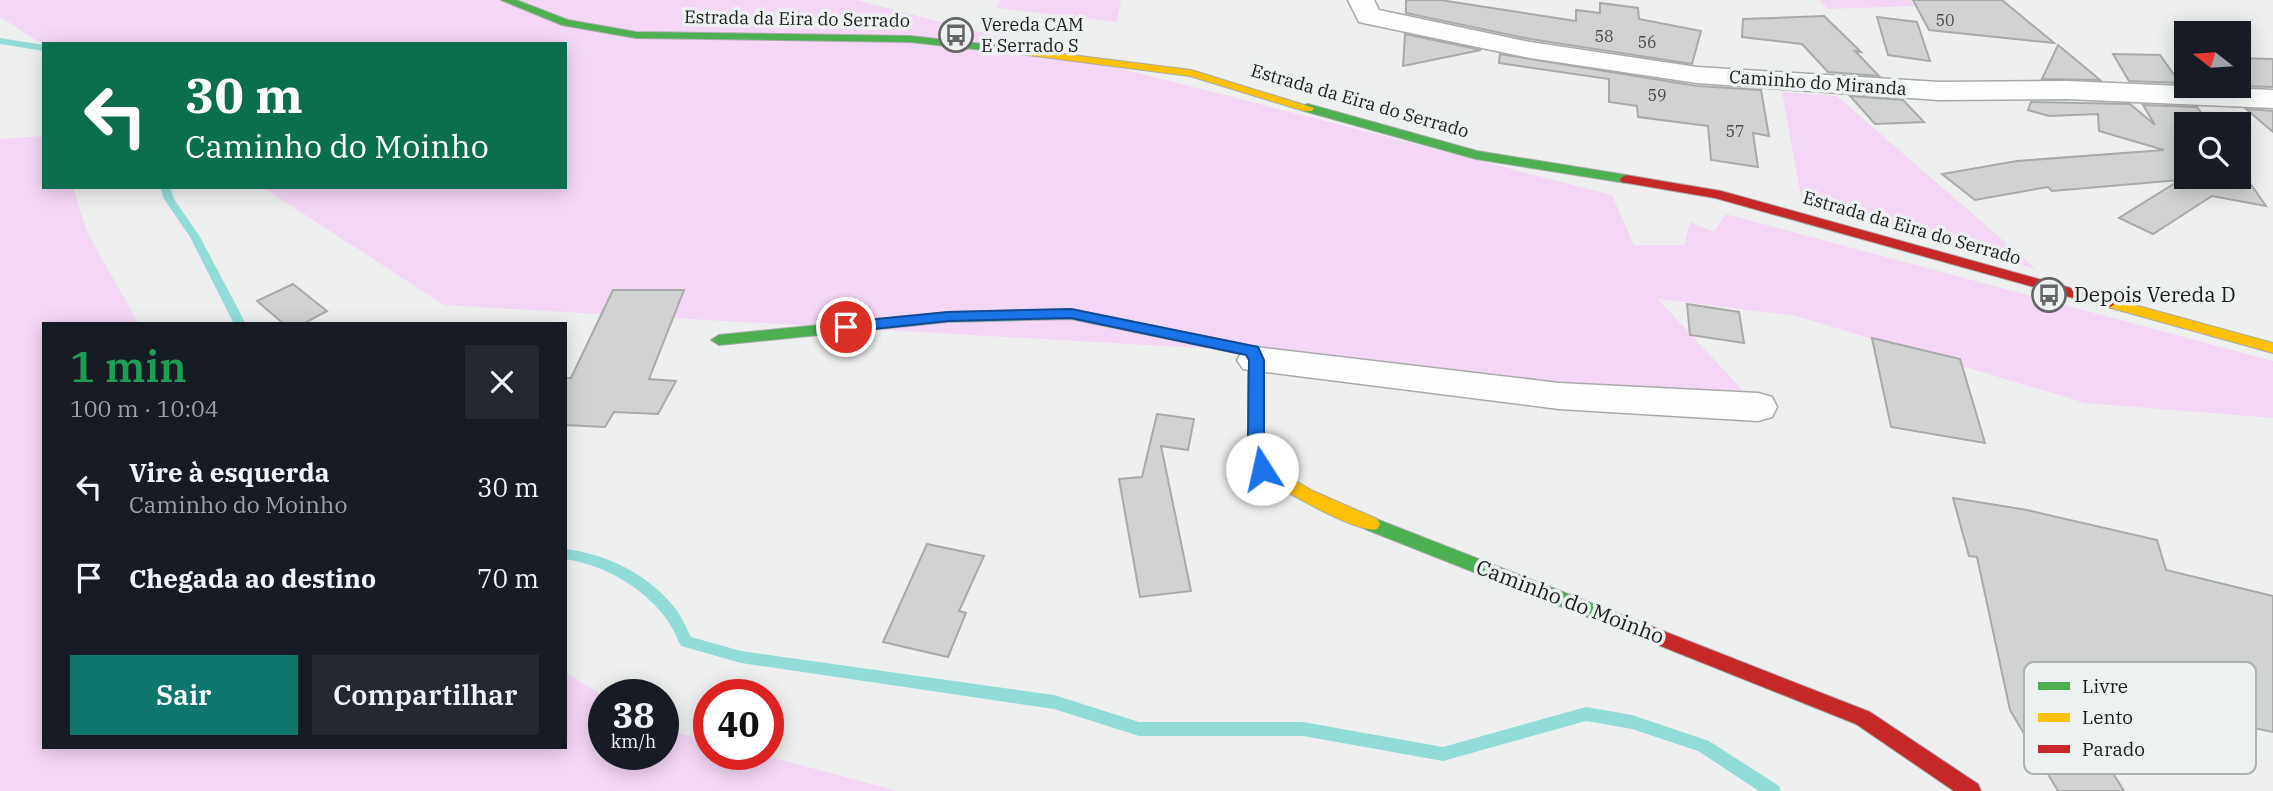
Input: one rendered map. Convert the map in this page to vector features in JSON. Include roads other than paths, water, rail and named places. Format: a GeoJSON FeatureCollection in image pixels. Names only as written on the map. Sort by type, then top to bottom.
{"type":"FeatureCollection","features":[{"type":"Feature","properties":{"kind":"main road","name":"Estrada da Eira do Serrado"},"geometry":{"type":"LineString","coordinates":[[506,0],[566,23],[636,35],[910,39],[1191,73],[1476,155],[1716,194],[2273,348]]}},
{"type":"Feature","properties":{"kind":"main road"},"geometry":{"type":"LineString","coordinates":[[719,340],[948,317],[1071,314],[1252,351],[1256,360]]}},
{"type":"Feature","properties":{"kind":"main road","name":"Caminho do Moinho"},"geometry":{"type":"LineString","coordinates":[[1256,360],[1256,435],[1262,469],[1307,496],[1369,523],[1863,718],[1971,791]]}},
{"type":"Feature","properties":{"kind":"street","name":"Caminho do Miranda"},"geometry":{"type":"LineString","coordinates":[[1364,8],[1530,50],[1697,75],[1925,90],[2067,90],[2273,99]]}},
{"type":"Feature","properties":{"kind":"street"},"geometry":{"type":"LineString","coordinates":[[1256,360],[1559,396],[1758,407]]}},
{"type":"Feature","properties":{"kind":"waterway"},"geometry":{"type":"LineString","coordinates":[[0,41],[42,48]]}},
{"type":"Feature","properties":{"kind":"waterway"},"geometry":{"type":"LineString","coordinates":[[166,189],[169,199],[195,237],[239,322]]}},
{"type":"Feature","properties":{"kind":"waterway"},"geometry":{"type":"LineString","coordinates":[[567,554],[607,565],[633,579],[669,612],[686,642],[741,657],[1054,702],[1139,729],[1303,729],[1443,754],[1586,714],[1632,722],[1703,746],[1773,791]]}},
{"type":"Feature","properties":{"kind":"place","name":"Vereda CAM E Serrado S"},"geometry":{"type":"Point","coordinates":[956,35]}},
{"type":"Feature","properties":{"kind":"place","name":"Depois Vereda D"},"geometry":{"type":"Point","coordinates":[2049,295]}}]}
